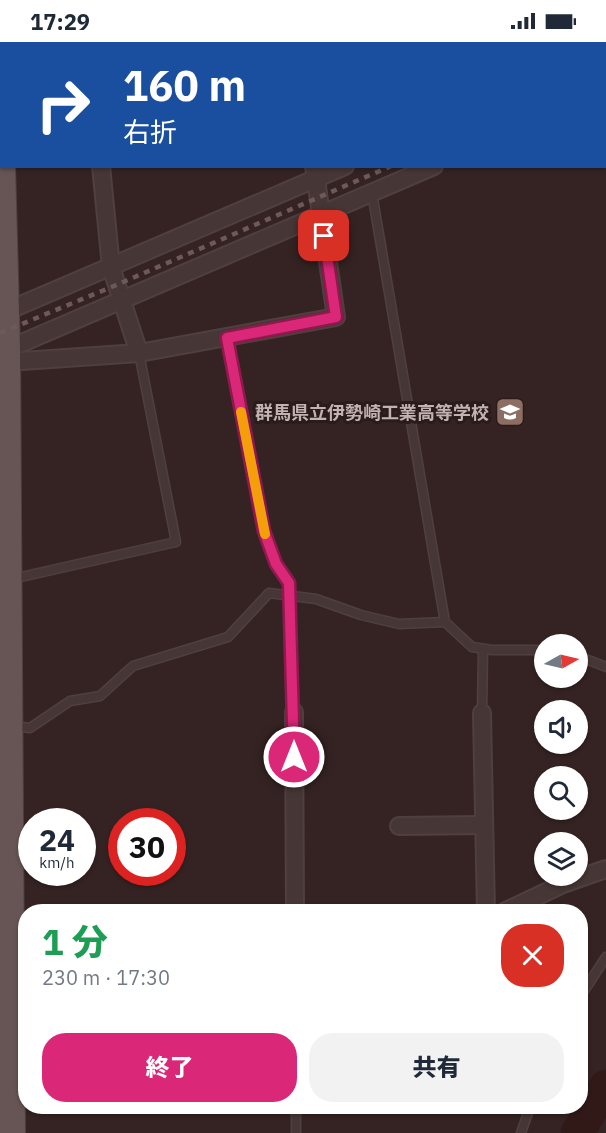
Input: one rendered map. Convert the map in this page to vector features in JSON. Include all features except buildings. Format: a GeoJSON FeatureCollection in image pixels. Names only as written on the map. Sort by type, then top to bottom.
{"type":"FeatureCollection","features":[{"type":"Feature","properties":{"kind":"main road"},"geometry":{"type":"LineString","coordinates":[[2,168],[5,355],[5,725],[18,926],[6,1044],[12,1133]]}},
{"type":"Feature","properties":{"kind":"street"},"geometry":{"type":"LineString","coordinates":[[101,168],[111,267],[139,353]]}},
{"type":"Feature","properties":{"kind":"street"},"geometry":{"type":"LineString","coordinates":[[3,313],[111,267],[315,173],[336,168]]}},
{"type":"Feature","properties":{"kind":"street"},"geometry":{"type":"LineString","coordinates":[[5,355],[121,301],[429,168]]}},
{"type":"Feature","properties":{"kind":"street"},"geometry":{"type":"LineString","coordinates":[[5,355],[139,353],[336,317],[315,173]]}},
{"type":"Feature","properties":{"kind":"street"},"geometry":{"type":"LineString","coordinates":[[294,712],[295,904]]}},
{"type":"Feature","properties":{"kind":"street"},"geometry":{"type":"LineString","coordinates":[[482,713],[486,904]]}},
{"type":"Feature","properties":{"kind":"street"},"geometry":{"type":"LineString","coordinates":[[399,826],[484,825]]}},
{"type":"Feature","properties":{"kind":"street"},"geometry":{"type":"LineString","coordinates":[[521,904],[563,884],[606,869]]}},
{"type":"Feature","properties":{"kind":"lane"},"geometry":{"type":"LineString","coordinates":[[372,193],[445,622],[472,647],[534,650]]}},
{"type":"Feature","properties":{"kind":"lane"},"geometry":{"type":"LineString","coordinates":[[227,338],[264,531],[276,564],[289,583],[294,712]]}},
{"type":"Feature","properties":{"kind":"lane"},"geometry":{"type":"LineString","coordinates":[[6,588],[176,542],[139,353]]}},
{"type":"Feature","properties":{"kind":"lane"},"geometry":{"type":"LineString","coordinates":[[5,725],[30,728],[70,701],[100,696],[134,666],[228,637],[269,593],[315,599],[361,615],[399,624],[445,622]]}},
{"type":"Feature","properties":{"kind":"lane"},"geometry":{"type":"LineString","coordinates":[[482,713],[483,649]]}},
{"type":"Feature","properties":{"kind":"lane"},"geometry":{"type":"LineString","coordinates":[[588,660],[606,667]]}},
{"type":"Feature","properties":{"kind":"lane"},"geometry":{"type":"LineString","coordinates":[[588,985],[606,957]]}},
{"type":"Feature","properties":{"kind":"lane"},"geometry":{"type":"LineString","coordinates":[[296,1114],[296,1133]]}},
{"type":"Feature","properties":{"kind":"lane"},"geometry":{"type":"LineString","coordinates":[[521,1133],[528,1114]]}},
{"type":"Feature","properties":{"kind":"waterway"},"geometry":{"type":"LineString","coordinates":[[577,1133],[606,1086]]}},
{"type":"Feature","properties":{"kind":"railway"},"geometry":{"type":"LineString","coordinates":[[0,333],[386,168]]}},
{"type":"Feature","properties":{"kind":"slow traffic"},"geometry":{"type":"LineString","coordinates":[[241,412],[265,534]]}},
{"type":"Feature","properties":{"kind":"place","name":"群馬県立伊勢崎工業高等学校"},"geometry":{"type":"Point","coordinates":[510,412]}},
{"type":"Feature","properties":{"kind":"route"},"geometry":{"type":"LineString","coordinates":[[294,757],[289,583],[276,564],[264,531],[227,338],[336,317],[324,236]]}}]}
